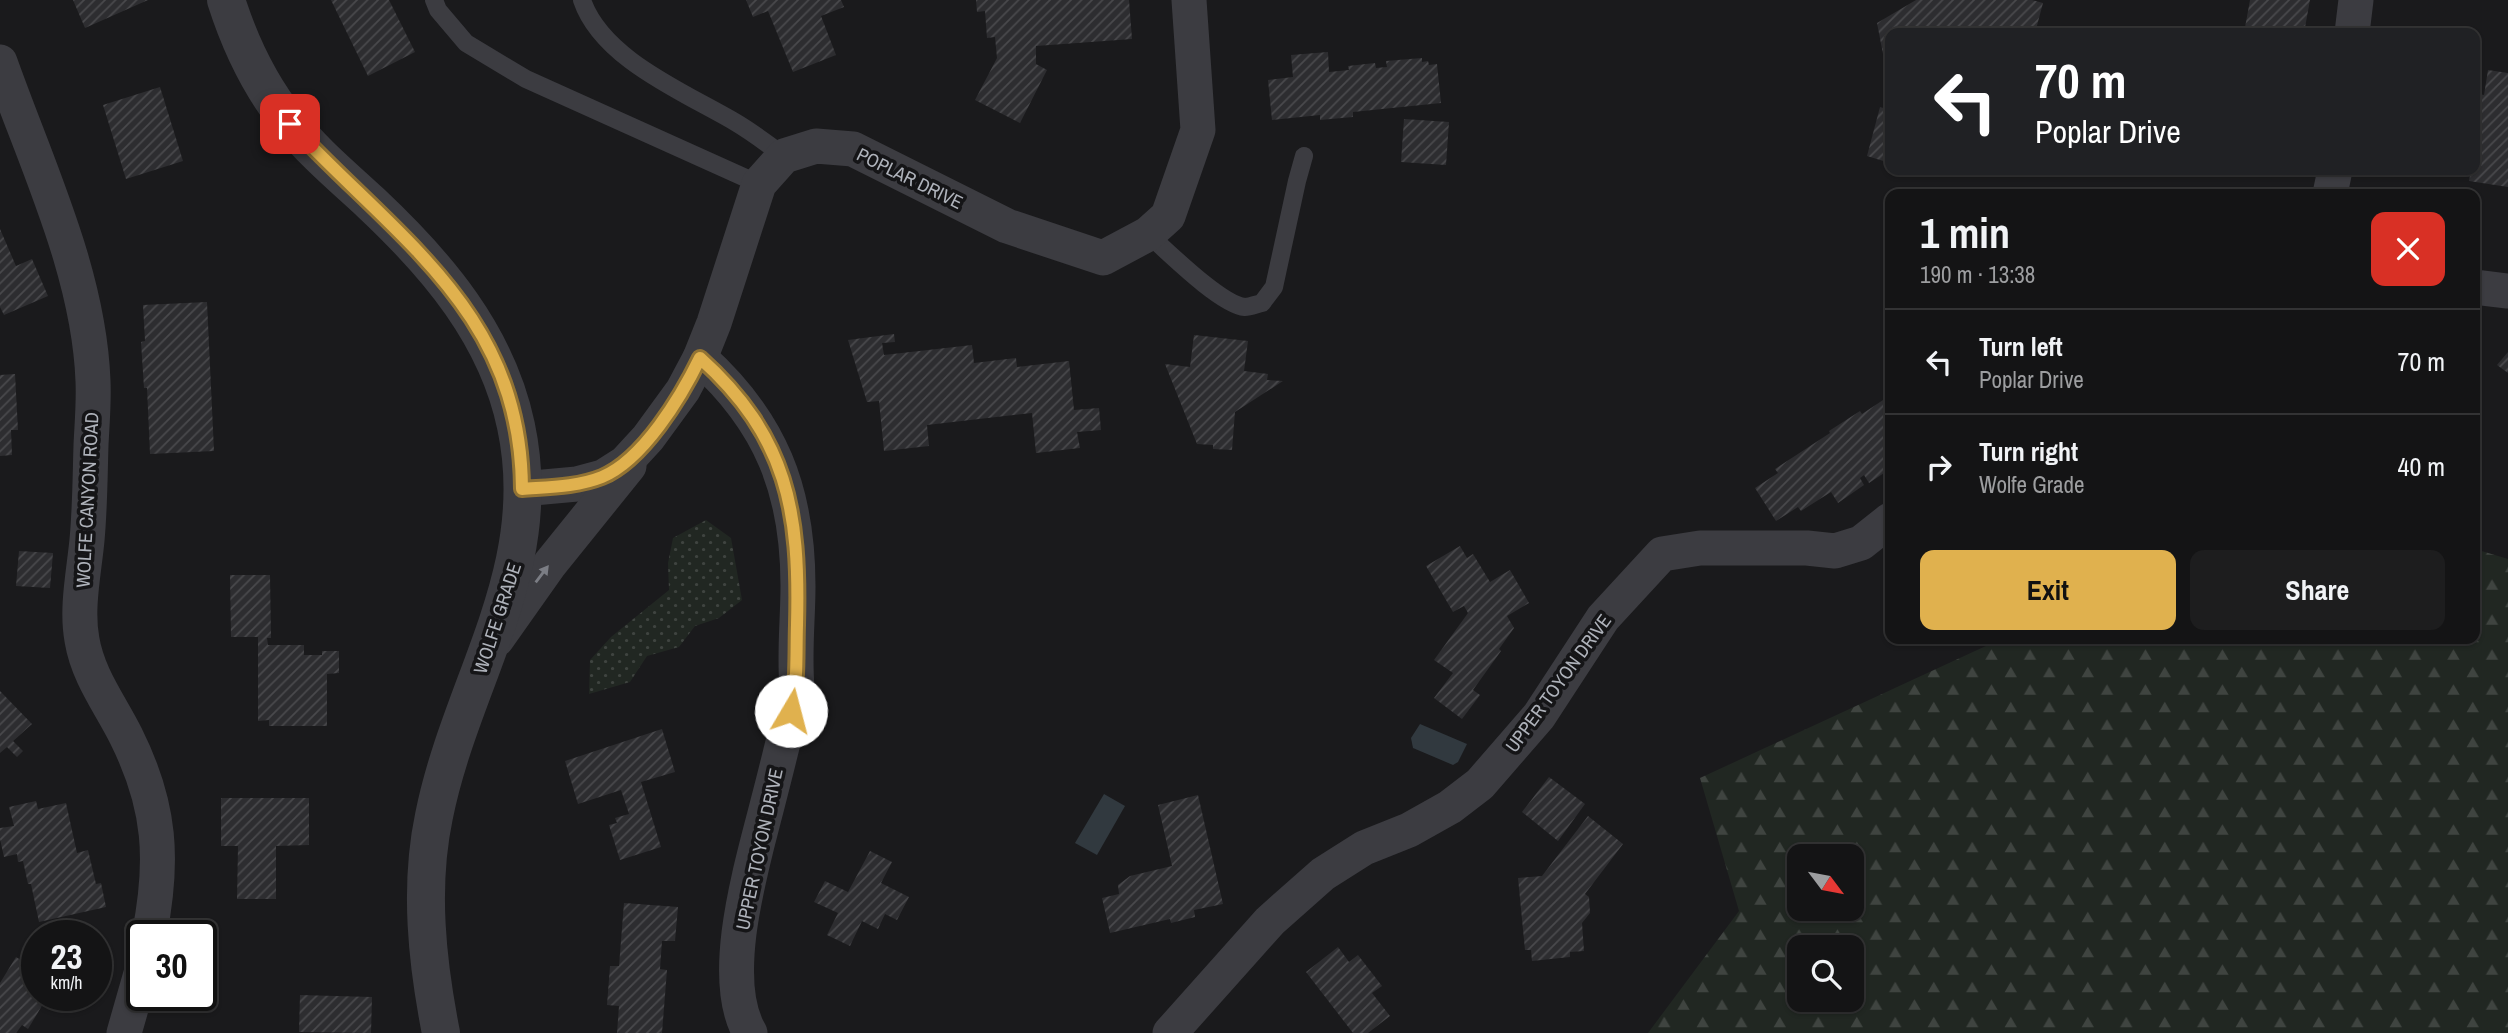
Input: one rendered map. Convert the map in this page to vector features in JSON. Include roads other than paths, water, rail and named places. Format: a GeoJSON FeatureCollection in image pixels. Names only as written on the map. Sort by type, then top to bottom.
{"type":"FeatureCollection","features":[{"type":"Feature","properties":{"kind":"street","name":"WOLFE GRADE"},"geometry":{"type":"LineString","coordinates":[[226,0],[251,65],[290,124],[429,262],[463,304],[489,349],[509,398],[520,446],[522,489],[516,563],[489,650],[446,771],[434,815],[428,858],[426,903],[429,953],[441,1033]]}},
{"type":"Feature","properties":{"kind":"street","name":"POPLAR DRIVE"},"geometry":{"type":"LineString","coordinates":[[784,156],[816,146],[853,149],[1007,226],[1103,258],[1148,233],[1168,216],[1198,130],[1189,0]]}},
{"type":"Feature","properties":{"kind":"street"},"geometry":{"type":"LineString","coordinates":[[2353,28],[2356,0]]}},
{"type":"Feature","properties":{"kind":"street","name":"WOLFE CANYON ROAD"},"geometry":{"type":"LineString","coordinates":[[0,62],[68,248],[90,348],[93,399],[90,508],[81,605],[82,639],[91,673],[136,758],[152,805],[159,853],[159,877],[152,920]]}},
{"type":"Feature","properties":{"kind":"street"},"geometry":{"type":"LineString","coordinates":[[489,650],[533,587],[611,491],[683,390],[700,358],[713,323],[759,184],[784,156]]}},
{"type":"Feature","properties":{"kind":"street"},"geometry":{"type":"LineString","coordinates":[[2480,288],[2508,291]]}},
{"type":"Feature","properties":{"kind":"street","name":"UPPER TOYON DRIVE"},"geometry":{"type":"LineString","coordinates":[[700,358],[743,401],[774,452],[793,516],[794,529],[798,583],[795,669],[797,687],[741,913],[737,981],[744,1023],[750,1033]]}},
{"type":"Feature","properties":{"kind":"street"},"geometry":{"type":"LineString","coordinates":[[522,489],[577,484],[603,477],[625,463],[648,438]]}},
{"type":"Feature","properties":{"kind":"street","name":"UPPER TOYON DRIVE"},"geometry":{"type":"LineString","coordinates":[[1170,1033],[1270,921],[1323,874],[1364,848],[1409,830],[1450,807],[1480,784],[1539,716],[1603,618],[1662,554],[1700,548],[1807,548],[1835,551],[1861,543],[1885,524]]}},
{"type":"Feature","properties":{"kind":"street"},"geometry":{"type":"LineString","coordinates":[[124,1033],[130,1011]]}},
{"type":"Feature","properties":{"kind":"lane"},"geometry":{"type":"LineString","coordinates":[[434,0],[438,10],[466,43],[526,79],[759,184]]}},
{"type":"Feature","properties":{"kind":"lane"},"geometry":{"type":"LineString","coordinates":[[582,0],[598,31],[631,59],[669,86],[737,123],[784,156]]}},
{"type":"Feature","properties":{"kind":"lane"},"geometry":{"type":"LineString","coordinates":[[1148,233],[1193,275],[1221,296],[1245,307],[1262,303],[1274,287],[1304,156]]}}]}
